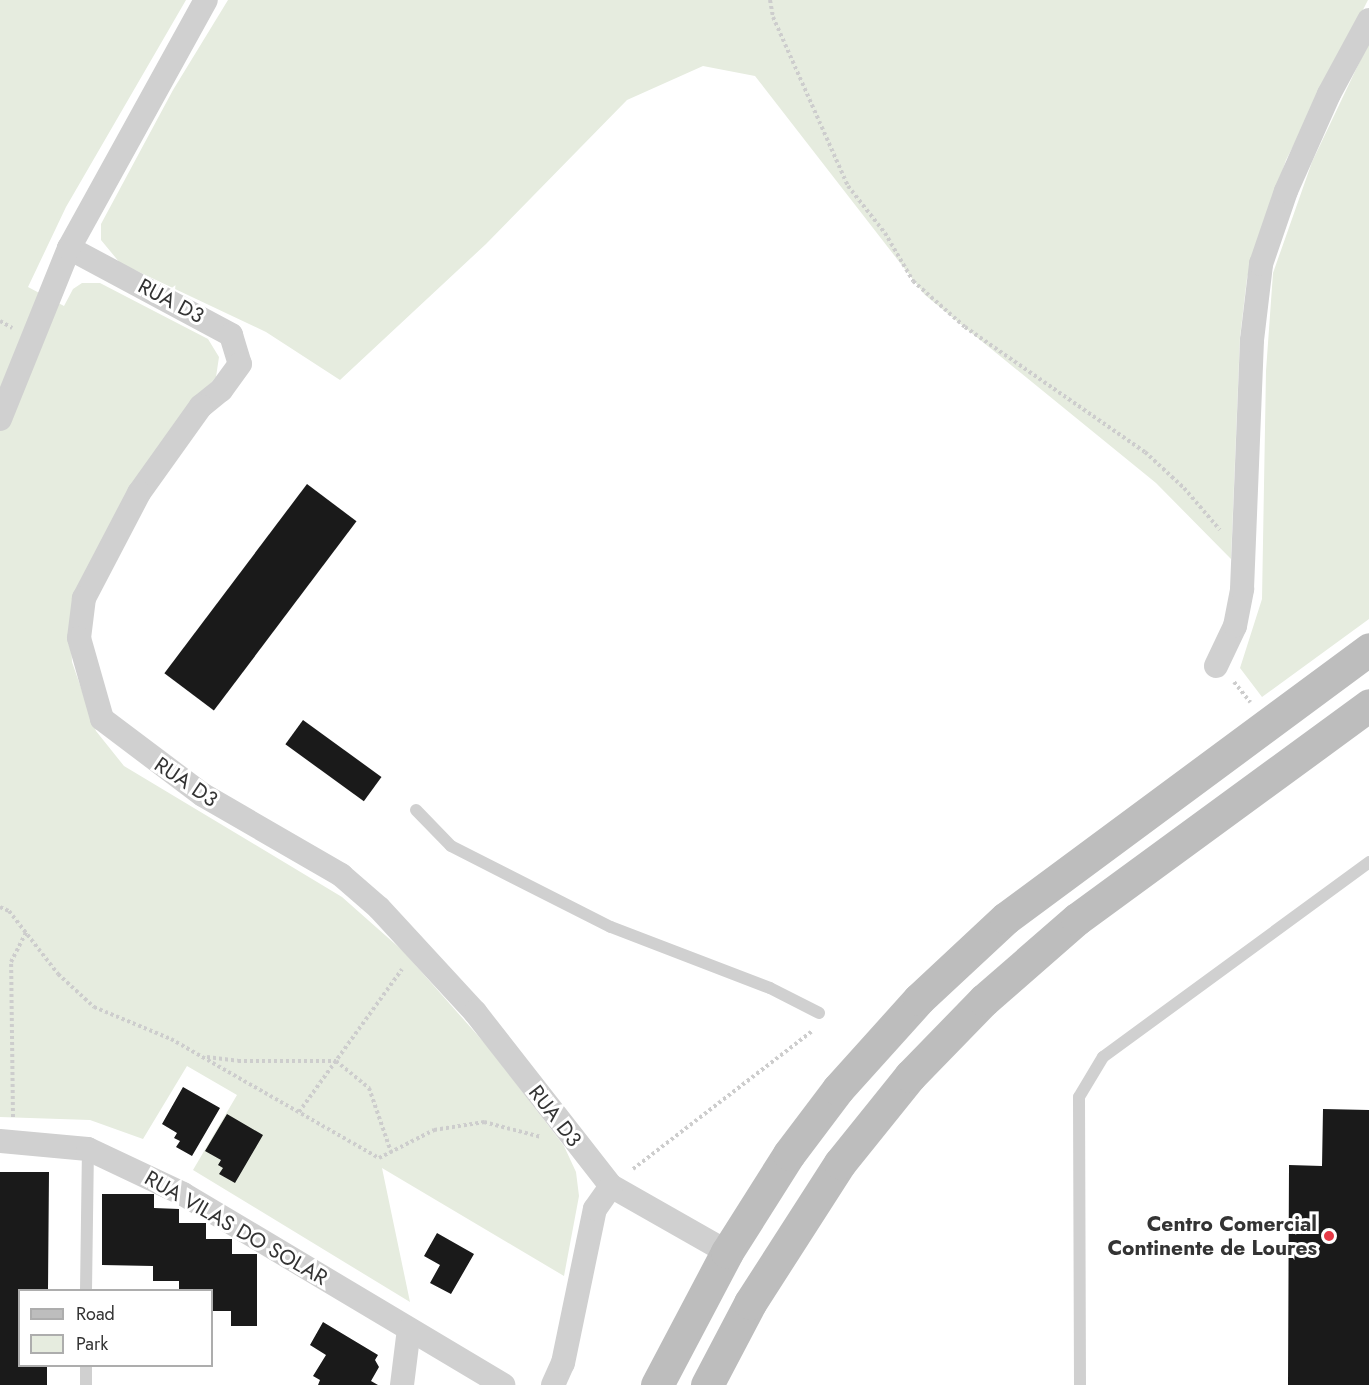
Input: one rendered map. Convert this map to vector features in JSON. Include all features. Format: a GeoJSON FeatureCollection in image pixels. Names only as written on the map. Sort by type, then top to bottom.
{"type":"FeatureCollection","features":[{"type":"Feature","properties":{"kind":"main road"},"geometry":{"type":"LineString","coordinates":[[657,1385],[727,1252],[789,1154],[831,1098],[919,999],[1006,918],[1369,649]]}},
{"type":"Feature","properties":{"kind":"main road"},"geometry":{"type":"LineString","coordinates":[[707,1385],[750,1303],[840,1163],[910,1076],[976,1008],[1077,919],[1369,705]]}},
{"type":"Feature","properties":{"kind":"street"},"geometry":{"type":"LineString","coordinates":[[0,419],[69,248],[206,0]]}},
{"type":"Feature","properties":{"kind":"street"},"geometry":{"type":"LineString","coordinates":[[1216,666],[1235,626],[1245,544],[1252,340],[1261,264],[1286,191],[1329,94],[1369,20]]}},
{"type":"Feature","properties":{"kind":"street","name":"RUA D3"},"geometry":{"type":"LineString","coordinates":[[69,248],[231,335],[240,364],[221,390],[201,406],[139,493],[84,598],[79,638],[102,719],[203,795],[341,875],[417,948],[475,1012],[611,1186],[727,1252]]}},
{"type":"Feature","properties":{"kind":"street","name":"RUA VILAS DO SOLAR"},"geometry":{"type":"LineString","coordinates":[[7,1142],[88,1149],[183,1194],[503,1385]]}},
{"type":"Feature","properties":{"kind":"street"},"geometry":{"type":"LineString","coordinates":[[553,1385],[563,1363],[595,1209],[611,1186]]}},
{"type":"Feature","properties":{"kind":"street"},"geometry":{"type":"LineString","coordinates":[[402,1385],[409,1329]]}},
{"type":"Feature","properties":{"kind":"lane"},"geometry":{"type":"LineString","coordinates":[[416,810],[451,846],[611,927],[770,988],[819,1013]]}},
{"type":"Feature","properties":{"kind":"lane"},"geometry":{"type":"LineString","coordinates":[[1080,1385],[1079,1097],[1103,1057],[1369,862]]}},
{"type":"Feature","properties":{"kind":"lane"},"geometry":{"type":"LineString","coordinates":[[86,1289],[88,1149]]}},
{"type":"Feature","properties":{"kind":"lane"},"geometry":{"type":"LineString","coordinates":[[86,1367],[86,1385]]}},
{"type":"Feature","properties":{"kind":"path"},"geometry":{"type":"LineString","coordinates":[[770,0],[773,17],[848,186],[885,233],[913,281],[965,327],[1145,452],[1184,488],[1232,543],[1245,544]]}},
{"type":"Feature","properties":{"kind":"path"},"geometry":{"type":"LineString","coordinates":[[1216,666],[1268,724]]}},
{"type":"Feature","properties":{"kind":"path"},"geometry":{"type":"LineString","coordinates":[[0,907],[9,910],[58,974],[94,1007],[203,1056],[379,1158],[434,1130],[484,1122],[540,1137],[568,1133]]}},
{"type":"Feature","properties":{"kind":"path"},"geometry":{"type":"LineString","coordinates":[[7,1142],[11,962],[26,932]]}},
{"type":"Feature","properties":{"kind":"path"},"geometry":{"type":"LineString","coordinates":[[299,1112],[417,948]]}},
{"type":"Feature","properties":{"kind":"path"},"geometry":{"type":"LineString","coordinates":[[611,1186],[820,1024],[819,1013]]}},
{"type":"Feature","properties":{"kind":"path"},"geometry":{"type":"LineString","coordinates":[[203,1056],[238,1061],[336,1061],[369,1088],[391,1152]]}},
{"type":"Feature","properties":{"kind":"green space"},"geometry":{"type":"Polygon","coordinates":[[[0,0],[186,0],[66,207],[28,287],[64,306],[73,289],[82,283],[100,283],[208,339],[219,357],[216,377],[173,427],[70,622],[72,662],[96,731],[124,766],[342,897],[403,951],[488,1047],[564,1146],[576,1172],[579,1196],[564,1276],[382,1168],[410,1302],[193,1170],[237,1095],[187,1066],[143,1139],[90,1120],[0,1117],[0,0]]]}},
{"type":"Feature","properties":{"kind":"green space"},"geometry":{"type":"Polygon","coordinates":[[[228,0],[1368,0],[1286,160],[1247,278],[1240,337],[1231,559],[1156,483],[925,295],[755,76],[703,66],[627,100],[486,244],[340,380],[266,332],[120,263],[101,240],[101,224],[173,90],[228,0]]]}},
{"type":"Feature","properties":{"kind":"green space"},"geometry":{"type":"Polygon","coordinates":[[[1369,42],[1369,619],[1262,697],[1240,668],[1262,599],[1266,371],[1273,273],[1312,162],[1369,42]]]}},
{"type":"Feature","properties":{"kind":"building"},"geometry":{"type":"Polygon","coordinates":[[[307,484],[357,521],[214,711],[164,673],[307,484]]]}},
{"type":"Feature","properties":{"kind":"building"},"geometry":{"type":"Polygon","coordinates":[[[303,720],[381,777],[364,801],[285,744],[303,720]]]}},
{"type":"Feature","properties":{"kind":"building"},"geometry":{"type":"Polygon","coordinates":[[[183,1087],[220,1108],[192,1156],[176,1147],[180,1141],[174,1138],[177,1133],[162,1124],[183,1087]]]}},
{"type":"Feature","properties":{"kind":"building","name":"Centro Comercial Continente de Loures"},"geometry":{"type":"Polygon","coordinates":[[[1323,1109],[1369,1110],[1369,1385],[1288,1385],[1289,1165],[1322,1166],[1323,1109]]]}},
{"type":"Feature","properties":{"kind":"building"},"geometry":{"type":"Polygon","coordinates":[[[227,1114],[263,1135],[235,1183],[219,1174],[223,1168],[218,1165],[221,1160],[205,1151],[227,1114]]]}},
{"type":"Feature","properties":{"kind":"building"},"geometry":{"type":"Polygon","coordinates":[[[0,1172],[49,1172],[48,1289],[18,1289],[18,1367],[47,1367],[47,1385],[0,1385],[0,1172]]]}},
{"type":"Feature","properties":{"kind":"building"},"geometry":{"type":"Polygon","coordinates":[[[102,1194],[154,1194],[154,1208],[179,1209],[179,1223],[206,1223],[206,1239],[232,1239],[232,1254],[257,1254],[257,1326],[231,1326],[231,1311],[213,1311],[213,1289],[179,1289],[179,1281],[153,1281],[153,1266],[102,1265],[102,1194]]]}},
{"type":"Feature","properties":{"kind":"building"},"geometry":{"type":"Polygon","coordinates":[[[437,1233],[474,1254],[451,1294],[430,1283],[440,1265],[424,1256],[437,1233]]]}},
{"type":"Feature","properties":{"kind":"building"},"geometry":{"type":"Polygon","coordinates":[[[323,1322],[378,1355],[375,1360],[379,1367],[371,1381],[378,1385],[318,1385],[320,1380],[313,1376],[326,1355],[310,1345],[323,1322]]]}},
{"type":"Feature","properties":{"kind":"place","name":"Centro Comercial Continente de Loures"},"geometry":{"type":"Point","coordinates":[1329,1236]}}]}
